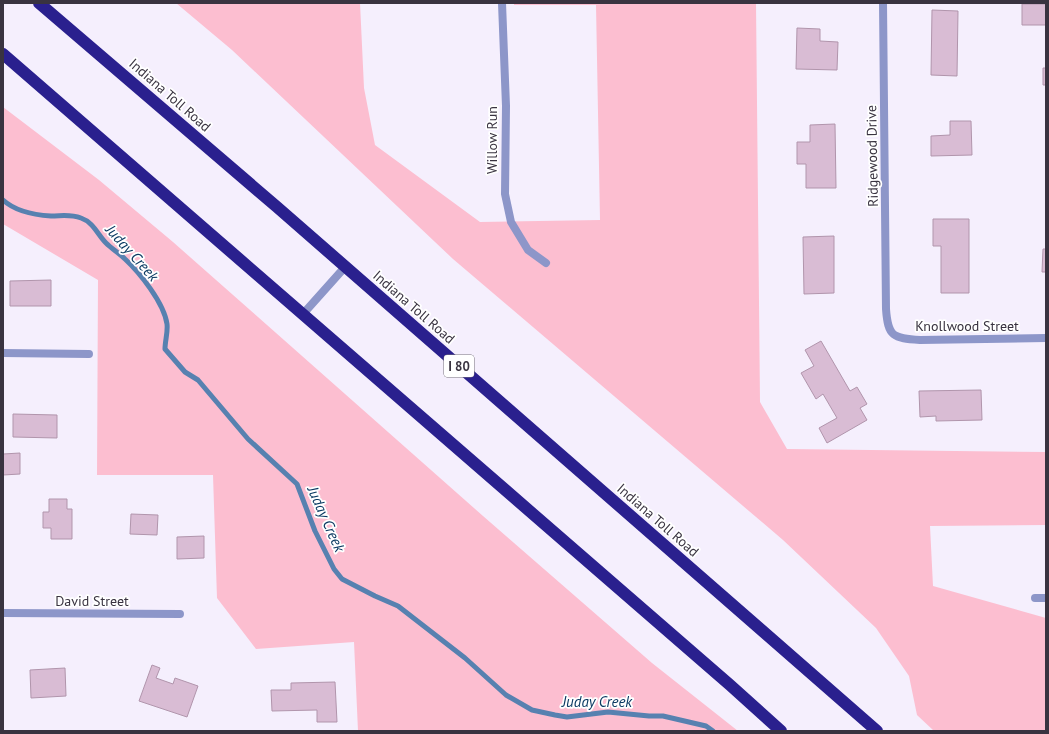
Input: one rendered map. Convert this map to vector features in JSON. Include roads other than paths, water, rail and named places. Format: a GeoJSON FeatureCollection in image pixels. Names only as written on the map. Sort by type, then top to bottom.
{"type":"FeatureCollection","features":[{"type":"Feature","properties":{"kind":"highway","name":"Indiana Toll Road"},"geometry":{"type":"LineString","coordinates":[[39,3],[345,266],[876,731]]}},
{"type":"Feature","properties":{"kind":"highway"},"geometry":{"type":"LineString","coordinates":[[3,54],[730,685],[781,731]]}},
{"type":"Feature","properties":{"kind":"street","name":"Willow Run"},"geometry":{"type":"LineString","coordinates":[[502,3],[506,106],[505,194],[511,222],[528,250],[546,263]]}},
{"type":"Feature","properties":{"kind":"street","name":"Ridgewood Drive"},"geometry":{"type":"LineString","coordinates":[[883,3],[886,309]]}},
{"type":"Feature","properties":{"kind":"street"},"geometry":{"type":"LineString","coordinates":[[303,314],[345,266]]}},
{"type":"Feature","properties":{"kind":"street","name":"Knollwood Street"},"geometry":{"type":"LineString","coordinates":[[886,309],[887,324],[891,333],[902,339],[1046,338]]}},
{"type":"Feature","properties":{"kind":"street"},"geometry":{"type":"LineString","coordinates":[[3,354],[89,354]]}},
{"type":"Feature","properties":{"kind":"street"},"geometry":{"type":"LineString","coordinates":[[1035,598],[1046,598]]}},
{"type":"Feature","properties":{"kind":"street","name":"David Street"},"geometry":{"type":"LineString","coordinates":[[3,613],[180,614]]}},
{"type":"Feature","properties":{"kind":"waterway","name":"Juday Creek"},"geometry":{"type":"LineString","coordinates":[[3,200],[19,210],[38,215],[73,216],[89,222],[106,243],[131,265],[150,289],[165,316],[167,324],[165,349],[185,372],[198,380],[248,439],[297,484],[315,531],[334,569],[342,579],[398,606],[465,658],[506,695],[532,710],[567,717],[608,712],[663,716],[706,726],[713,731]]}}]}
